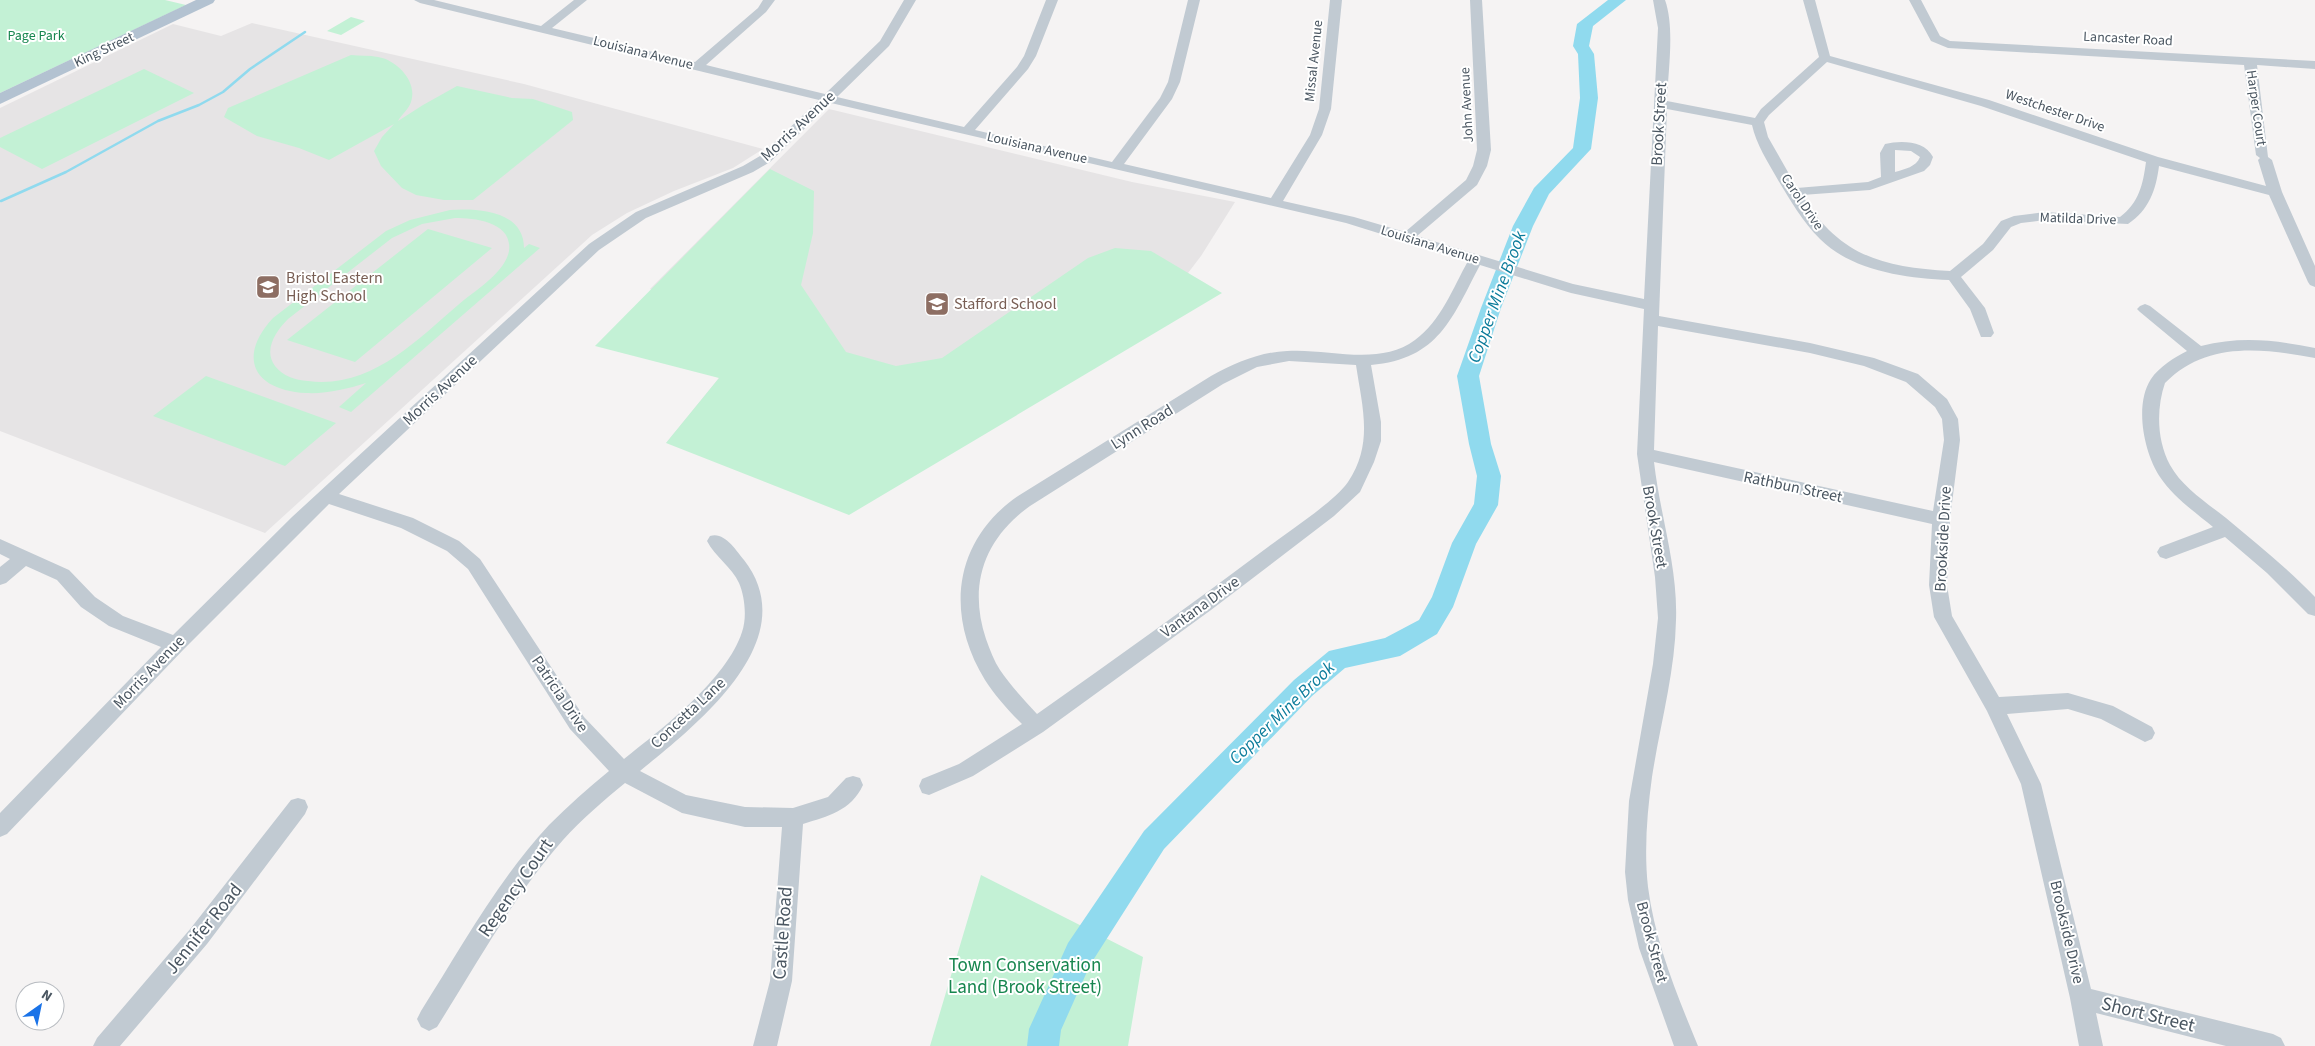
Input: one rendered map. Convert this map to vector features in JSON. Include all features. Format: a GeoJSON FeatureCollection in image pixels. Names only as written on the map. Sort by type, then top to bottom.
{"type":"FeatureCollection","features":[{"type":"Feature","properties":{"kind":"main road","name":"King Street"},"geometry":{"type":"LineString","coordinates":[[0,99],[208,0]]}},
{"type":"Feature","properties":{"kind":"street","name":"Louisiana Avenue"},"geometry":{"type":"LineString","coordinates":[[420,0],[442,2],[544,29],[967,131],[1275,202],[1408,237],[1650,313]]}},
{"type":"Feature","properties":{"kind":"street"},"geometry":{"type":"LineString","coordinates":[[544,29],[581,0]]}},
{"type":"Feature","properties":{"kind":"street"},"geometry":{"type":"LineString","coordinates":[[698,66],[762,10],[769,0]]}},
{"type":"Feature","properties":{"kind":"street","name":"Morris Avenue"},"geometry":{"type":"LineString","coordinates":[[0,827],[176,644],[326,496],[594,247],[641,215],[748,170],[765,159],[885,43],[893,33],[910,0]]}},
{"type":"Feature","properties":{"kind":"street"},"geometry":{"type":"LineString","coordinates":[[967,131],[1022,69],[1030,56],[1052,0]]}},
{"type":"Feature","properties":{"kind":"street"},"geometry":{"type":"LineString","coordinates":[[1116,166],[1166,99],[1174,82],[1194,0]]}},
{"type":"Feature","properties":{"kind":"street","name":"Missal Avenue"},"geometry":{"type":"LineString","coordinates":[[1275,202],[1316,135],[1325,109],[1336,0]]}},
{"type":"Feature","properties":{"kind":"street","name":"John Avenue"},"geometry":{"type":"LineString","coordinates":[[1408,237],[1472,182],[1480,166],[1484,150],[1476,0]]}},
{"type":"Feature","properties":{"kind":"street","name":"Brook Street"},"geometry":{"type":"LineString","coordinates":[[1659,0],[1662,8],[1664,28],[1645,454],[1647,489],[1665,586],[1667,620],[1663,658],[1639,800],[1636,842],[1641,913],[1670,1005],[1686,1046]]}},
{"type":"Feature","properties":{"kind":"street"},"geometry":{"type":"LineString","coordinates":[[1660,104],[1758,122],[1775,102],[1825,58],[1809,0]]}},
{"type":"Feature","properties":{"kind":"street","name":"Lancaster Road"},"geometry":{"type":"LineString","coordinates":[[1915,0],[1939,42],[2315,65]]}},
{"type":"Feature","properties":{"kind":"street","name":"Westchester Drive"},"geometry":{"type":"LineString","coordinates":[[1825,58],[1985,103],[2153,160],[2275,192]]}},
{"type":"Feature","properties":{"kind":"street","name":"Harper Court"},"geometry":{"type":"LineString","coordinates":[[2250,61],[2264,157],[2275,192],[2315,282]]}},
{"type":"Feature","properties":{"kind":"street","name":"Carol Drive"},"geometry":{"type":"LineString","coordinates":[[1758,122],[1762,137],[1794,192],[1814,224],[1827,238],[1846,251],[1870,261],[1926,275],[1953,276]]}},
{"type":"Feature","properties":{"kind":"street","name":"Matilda Drive"},"geometry":{"type":"LineString","coordinates":[[1953,276],[1988,247],[2006,224],[2019,219],[2045,216],[2123,221],[2136,211],[2145,200],[2149,188],[2153,160]]}},
{"type":"Feature","properties":{"kind":"street"},"geometry":{"type":"LineString","coordinates":[[1794,192],[1870,186],[1888,179]]}},
{"type":"Feature","properties":{"kind":"street","name":"Lynn Road"},"geometry":{"type":"LineString","coordinates":[[1036,726],[1017,707],[992,675],[971,618],[969,590],[978,556],[988,535],[1002,517],[1024,500],[1209,385],[1249,364],[1272,357],[1291,356],[1364,361],[1395,356],[1412,349],[1436,329],[1476,259]]}},
{"type":"Feature","properties":{"kind":"street"},"geometry":{"type":"LineString","coordinates":[[1953,276],[1977,308],[1986,333]]}},
{"type":"Feature","properties":{"kind":"street"},"geometry":{"type":"LineString","coordinates":[[2145,309],[2197,351]]}},
{"type":"Feature","properties":{"kind":"street","name":"Brookside Drive"},"geometry":{"type":"LineString","coordinates":[[1650,313],[1868,362],[1912,378],[1934,396],[1950,419],[1952,440],[1941,519],[1938,585],[1943,617],[1994,706],[2031,784],[2082,998],[2091,1046]]}},
{"type":"Feature","properties":{"kind":"street"},"geometry":{"type":"LineString","coordinates":[[2315,353],[2259,344],[2236,345],[2197,351],[2157,381],[2150,412],[2155,445],[2166,472],[2186,496],[2286,578],[2315,609]]}},
{"type":"Feature","properties":{"kind":"street","name":"Vantana Drive"},"geometry":{"type":"LineString","coordinates":[[929,786],[966,770],[1036,726],[1204,605],[1328,511],[1354,487],[1366,462],[1373,441],[1373,422],[1364,361]]}},
{"type":"Feature","properties":{"kind":"street","name":"Rathbun Street"},"geometry":{"type":"LineString","coordinates":[[1645,454],[1941,519]]}},
{"type":"Feature","properties":{"kind":"street","name":"Patricia Drive"},"geometry":{"type":"LineString","coordinates":[[326,496],[407,523],[453,546],[474,564],[577,723],[623,772],[682,804],[745,817],[792,818],[835,804],[852,785]]}},
{"type":"Feature","properties":{"kind":"street"},"geometry":{"type":"LineString","coordinates":[[2166,552],[2227,529]]}},
{"type":"Feature","properties":{"kind":"street","name":"Concetta Lane"},"geometry":{"type":"LineString","coordinates":[[623,772],[694,710],[727,676],[752,632],[754,601],[745,572],[716,540]]}},
{"type":"Feature","properties":{"kind":"street"},"geometry":{"type":"LineString","coordinates":[[0,546],[63,575],[88,602],[116,621],[176,644]]}},
{"type":"Feature","properties":{"kind":"street"},"geometry":{"type":"LineString","coordinates":[[0,578],[24,557]]}},
{"type":"Feature","properties":{"kind":"street"},"geometry":{"type":"LineString","coordinates":[[1994,706],[2068,700],[2106,712],[2145,733]]}},
{"type":"Feature","properties":{"kind":"street","name":"Regency Court"},"geometry":{"type":"LineString","coordinates":[[429,1019],[535,857],[558,830],[623,772]]}},
{"type":"Feature","properties":{"kind":"street","name":"Jennifer Road"},"geometry":{"type":"LineString","coordinates":[[105,1046],[199,936],[298,807]]}},
{"type":"Feature","properties":{"kind":"street","name":"Castle Road"},"geometry":{"type":"LineString","coordinates":[[765,1046],[781,981],[792,818]]}},
{"type":"Feature","properties":{"kind":"street","name":"Short Street"},"geometry":{"type":"LineString","coordinates":[[2082,998],[2273,1046]]}},
{"type":"Feature","properties":{"kind":"shaded area","name":"Bristol Eastern High School"},"geometry":{"type":"Polygon","coordinates":[[[252,23],[524,84],[763,149],[733,168],[674,191],[627,213],[592,235],[265,533],[0,431],[0,108],[173,24],[221,36],[252,23]]]}},
{"type":"Feature","properties":{"kind":"shaded area","name":"Stafford School"},"geometry":{"type":"Polygon","coordinates":[[[829,109],[1132,182],[1235,202],[1201,256],[1152,320],[666,443],[767,319],[650,289],[829,109]]]}},
{"type":"Feature","properties":{"kind":"green space","name":"Page Park"},"geometry":{"type":"Polygon","coordinates":[[[0,0],[165,0],[186,5],[0,93],[0,0]]]}},
{"type":"Feature","properties":{"kind":"green space"},"geometry":{"type":"Polygon","coordinates":[[[351,17],[365,21],[341,35],[327,31],[351,17]]]}},
{"type":"Feature","properties":{"kind":"green space"},"geometry":{"type":"Polygon","coordinates":[[[351,55],[378,57],[392,62],[399,67],[409,80],[412,94],[411,102],[398,121],[457,86],[512,98],[533,99],[572,112],[573,120],[473,200],[444,200],[416,195],[402,188],[381,166],[374,151],[382,137],[394,124],[329,160],[299,148],[257,136],[224,117],[228,108],[351,55]]]}},
{"type":"Feature","properties":{"kind":"green space"},"geometry":{"type":"Polygon","coordinates":[[[144,69],[194,93],[42,169],[0,147],[0,138],[144,69]]]}},
{"type":"Feature","properties":{"kind":"green space"},"geometry":{"type":"Polygon","coordinates":[[[770,169],[814,191],[813,233],[801,285],[846,352],[896,366],[942,358],[1088,258],[1115,248],[1151,251],[1222,293],[849,515],[666,443],[719,378],[595,346],[770,169]]]}},
{"type":"Feature","properties":{"kind":"green space"},"geometry":{"type":"Polygon","coordinates":[[[450,210],[486,211],[498,214],[517,226],[522,236],[524,248],[529,244],[540,248],[351,412],[339,407],[366,383],[337,391],[306,393],[288,391],[273,386],[263,378],[256,369],[254,358],[256,346],[262,332],[273,318],[386,231],[410,220],[450,210]],[[455,218],[422,224],[392,238],[288,319],[275,335],[271,347],[270,354],[275,366],[286,375],[308,381],[330,382],[352,378],[390,360],[425,334],[488,281],[502,267],[509,251],[509,241],[499,228],[482,221],[455,218]]]}},
{"type":"Feature","properties":{"kind":"green space"},"geometry":{"type":"Polygon","coordinates":[[[428,229],[492,248],[355,362],[287,340],[428,229]]]}},
{"type":"Feature","properties":{"kind":"green space"},"geometry":{"type":"Polygon","coordinates":[[[206,376],[336,423],[285,466],[153,416],[206,376]]]}},
{"type":"Feature","properties":{"kind":"green space","name":"Town Conservation Land (Brook Street)"},"geometry":{"type":"Polygon","coordinates":[[[981,875],[1143,957],[1128,1046],[930,1046],[981,875]]]}},
{"type":"Feature","properties":{"kind":"waterway","name":"Copper Mine Brook"},"geometry":{"type":"LineString","coordinates":[[1043,1046],[1045,1029],[1079,954],[1154,840],[1303,688],[1338,659],[1391,648],[1428,627],[1444,600],[1464,543],[1486,505],[1489,476],[1480,444],[1468,376],[1491,308],[1523,226],[1541,192],[1582,149],[1589,98],[1586,54],[1581,46],[1585,24],[1618,0]]}},
{"type":"Feature","properties":{"kind":"waterway"},"geometry":{"type":"LineString","coordinates":[[1,201],[66,172],[158,121],[199,105],[223,92],[250,69],[305,32]]}},
{"type":"Feature","properties":{"kind":"place","name":"Bristol Eastern High School"},"geometry":{"type":"Point","coordinates":[268,287]}},
{"type":"Feature","properties":{"kind":"place","name":"Stafford School"},"geometry":{"type":"Point","coordinates":[937,304]}}]}
